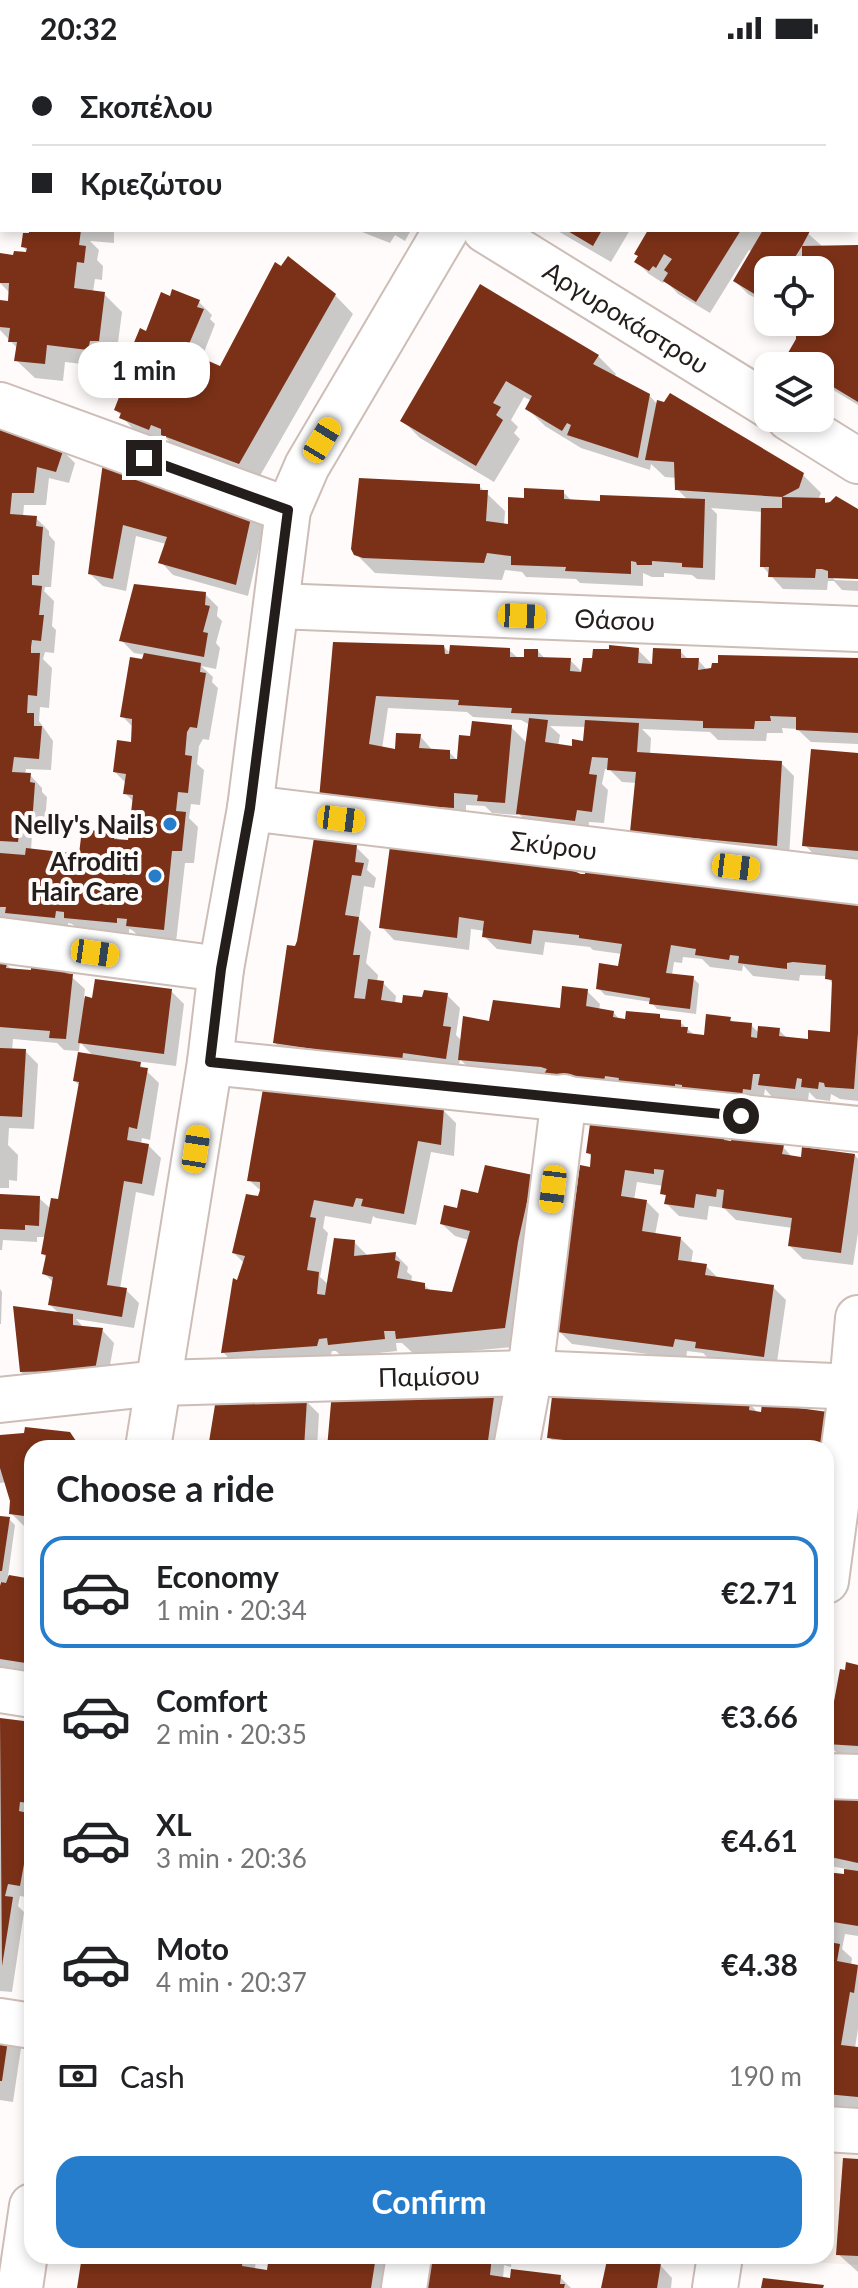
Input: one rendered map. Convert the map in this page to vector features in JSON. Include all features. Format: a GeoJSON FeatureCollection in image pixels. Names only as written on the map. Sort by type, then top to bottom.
{"type":"FeatureCollection","features":[{"type":"Feature","properties":{"kind":"street"},"geometry":{"type":"LineString","coordinates":[[149,1440],[210,1062],[221,969],[250,808],[288,510],[307,466],[445,232]]}},
{"type":"Feature","properties":{"kind":"street","name":"Αργυροκάστρου"},"geometry":{"type":"LineString","coordinates":[[488,232],[754,396]]}},
{"type":"Feature","properties":{"kind":"street"},"geometry":{"type":"LineString","coordinates":[[0,405],[288,510]]}},
{"type":"Feature","properties":{"kind":"street"},"geometry":{"type":"LineString","coordinates":[[811,432],[858,461]]}},
{"type":"Feature","properties":{"kind":"street","name":"Θάσου"},"geometry":{"type":"LineString","coordinates":[[277,606],[858,629]]}},
{"type":"Feature","properties":{"kind":"street","name":"Σκύρου"},"geometry":{"type":"LineString","coordinates":[[250,808],[858,882]]}},
{"type":"Feature","properties":{"kind":"street"},"geometry":{"type":"LineString","coordinates":[[0,940],[221,969]]}},
{"type":"Feature","properties":{"kind":"street"},"geometry":{"type":"LineString","coordinates":[[210,1062],[858,1129]]}},
{"type":"Feature","properties":{"kind":"street"},"geometry":{"type":"LineString","coordinates":[[517,1440],[530,1373],[564,1097]]}},
{"type":"Feature","properties":{"kind":"street"},"geometry":{"type":"LineString","coordinates":[[834,1527],[855,1387],[858,1318]]}},
{"type":"Feature","properties":{"kind":"street","name":"Παμίσου"},"geometry":{"type":"LineString","coordinates":[[0,1400],[158,1383],[530,1373],[855,1387]]}},
{"type":"Feature","properties":{"kind":"street"},"geometry":{"type":"LineString","coordinates":[[0,1690],[24,1694]]}},
{"type":"Feature","properties":{"kind":"street"},"geometry":{"type":"LineString","coordinates":[[834,1776],[858,1777]]}},
{"type":"Feature","properties":{"kind":"street"},"geometry":{"type":"LineString","coordinates":[[0,2021],[24,2025]]}},
{"type":"Feature","properties":{"kind":"street"},"geometry":{"type":"LineString","coordinates":[[834,2130],[858,2131]]}},
{"type":"Feature","properties":{"kind":"street"},"geometry":{"type":"LineString","coordinates":[[20,2288],[24,2261]]}},
{"type":"Feature","properties":{"kind":"street"},"geometry":{"type":"LineString","coordinates":[[404,2288],[408,2264]]}},
{"type":"Feature","properties":{"kind":"street"},"geometry":{"type":"LineString","coordinates":[[715,2288],[719,2264]]}},
{"type":"Feature","properties":{"kind":"shaded area"},"geometry":{"type":"Polygon","coordinates":[[[834,2149],[858,2150],[858,2265],[834,2263],[834,2149]]]}},
{"type":"Feature","properties":{"kind":"building"},"geometry":{"type":"Polygon","coordinates":[[[81,232],[79,245],[86,246],[84,263],[77,262],[74,288],[105,292],[99,341],[90,341],[88,350],[47,345],[45,364],[14,361],[17,342],[8,342],[10,328],[0,327],[0,300],[8,301],[9,283],[0,283],[0,253],[13,255],[14,251],[26,252],[27,248],[21,247],[23,233],[81,232]]]}},
{"type":"Feature","properties":{"kind":"building"},"geometry":{"type":"Polygon","coordinates":[[[569,232],[601,232],[593,246],[569,232]]]}},
{"type":"Feature","properties":{"kind":"building"},"geometry":{"type":"Polygon","coordinates":[[[647,232],[740,232],[696,302],[663,281],[668,273],[664,270],[672,259],[664,254],[656,268],[653,266],[649,271],[634,262],[638,256],[634,254],[647,232]]]}},
{"type":"Feature","properties":{"kind":"building"},"geometry":{"type":"Polygon","coordinates":[[[762,232],[809,232],[796,256],[754,256],[754,294],[733,281],[762,232]]]}},
{"type":"Feature","properties":{"kind":"building"},"geometry":{"type":"Polygon","coordinates":[[[858,245],[858,402],[834,387],[834,352],[788,352],[796,336],[834,336],[834,256],[802,256],[802,246],[858,245]]]}},
{"type":"Feature","properties":{"kind":"building"},"geometry":{"type":"Polygon","coordinates":[[[288,256],[336,294],[239,464],[161,435],[161,429],[151,425],[149,430],[119,418],[121,413],[114,410],[134,359],[128,357],[140,328],[146,331],[161,292],[170,296],[172,289],[200,300],[197,307],[204,309],[186,351],[220,366],[275,262],[281,266],[288,256]]]}},
{"type":"Feature","properties":{"kind":"building"},"geometry":{"type":"Polygon","coordinates":[[[480,284],[599,355],[593,364],[650,394],[638,458],[567,435],[571,425],[567,423],[562,431],[525,409],[532,396],[506,381],[493,403],[501,407],[496,415],[503,420],[476,466],[400,421],[480,284]]]}},
{"type":"Feature","properties":{"kind":"building"},"geometry":{"type":"Polygon","coordinates":[[[670,393],[804,473],[799,488],[782,497],[675,490],[674,462],[645,460],[657,400],[664,402],[670,393]]]}},
{"type":"Feature","properties":{"kind":"building"},"geometry":{"type":"Polygon","coordinates":[[[0,420],[64,448],[56,472],[37,467],[34,493],[12,493],[10,514],[37,516],[36,526],[43,527],[39,575],[32,575],[32,585],[42,586],[39,615],[44,615],[41,641],[32,640],[31,653],[40,653],[37,696],[28,695],[27,713],[34,713],[34,726],[42,726],[39,759],[14,757],[12,772],[31,773],[30,782],[35,783],[32,824],[20,823],[18,842],[0,841],[0,420]]]}},
{"type":"Feature","properties":{"kind":"building"},"geometry":{"type":"Polygon","coordinates":[[[104,455],[252,513],[236,585],[158,563],[167,537],[123,525],[113,579],[88,574],[104,455]]]}},
{"type":"Feature","properties":{"kind":"building"},"geometry":{"type":"Polygon","coordinates":[[[359,478],[480,484],[480,490],[488,490],[486,521],[508,524],[508,497],[524,498],[524,488],[564,490],[564,499],[600,501],[600,495],[705,499],[703,568],[652,561],[652,565],[637,565],[631,561],[631,574],[565,571],[566,567],[511,565],[511,556],[487,553],[484,563],[363,558],[354,555],[351,549],[359,478]]]}},
{"type":"Feature","properties":{"kind":"building"},"geometry":{"type":"Polygon","coordinates":[[[836,496],[858,509],[858,579],[828,578],[828,571],[822,569],[816,569],[815,578],[768,577],[769,567],[760,567],[761,508],[782,508],[782,497],[825,498],[825,503],[836,496]]]}},
{"type":"Feature","properties":{"kind":"building"},"geometry":{"type":"Polygon","coordinates":[[[134,584],[206,592],[205,605],[210,606],[203,632],[208,633],[204,657],[119,641],[134,584]]]}},
{"type":"Feature","properties":{"kind":"building"},"geometry":{"type":"Polygon","coordinates":[[[333,642],[444,645],[445,654],[449,654],[450,645],[510,648],[510,657],[524,657],[524,649],[538,649],[538,657],[571,658],[570,671],[581,672],[583,658],[592,658],[593,649],[609,649],[609,645],[639,648],[638,663],[652,664],[653,648],[681,649],[681,658],[699,658],[698,670],[711,668],[712,663],[718,663],[718,655],[858,658],[858,733],[796,730],[796,717],[770,716],[771,721],[755,721],[754,729],[703,728],[703,721],[511,713],[512,708],[458,705],[459,700],[376,696],[369,744],[395,749],[396,733],[421,734],[419,748],[450,750],[450,759],[457,759],[459,735],[470,736],[472,721],[512,725],[505,803],[477,801],[478,795],[454,793],[454,808],[319,799],[333,642]]]}},
{"type":"Feature","properties":{"kind":"building"},"geometry":{"type":"Polygon","coordinates":[[[144,653],[201,663],[200,672],[206,673],[197,728],[190,727],[187,732],[185,755],[192,756],[188,793],[178,792],[176,811],[186,812],[182,851],[172,851],[164,930],[126,926],[127,919],[117,918],[117,923],[64,918],[64,912],[56,911],[55,918],[5,913],[6,907],[0,907],[0,853],[25,855],[26,848],[79,854],[82,829],[115,833],[114,839],[128,840],[133,795],[123,794],[126,774],[113,772],[117,740],[131,742],[132,719],[120,717],[130,657],[142,659],[144,653]]]}},
{"type":"Feature","properties":{"kind":"building"},"geometry":{"type":"Polygon","coordinates":[[[529,718],[548,720],[545,742],[572,746],[572,739],[583,741],[585,720],[639,723],[637,752],[782,761],[777,846],[630,832],[636,772],[607,770],[608,758],[592,757],[589,774],[597,775],[592,812],[577,810],[575,821],[516,814],[529,718]]]}},
{"type":"Feature","properties":{"kind":"building"},"geometry":{"type":"Polygon","coordinates":[[[811,749],[858,753],[858,851],[802,846],[811,749]]]}},
{"type":"Feature","properties":{"kind":"building"},"geometry":{"type":"Polygon","coordinates":[[[314,838],[357,845],[355,862],[364,863],[361,876],[352,875],[345,915],[359,917],[353,955],[360,955],[354,998],[365,999],[368,979],[384,981],[381,1000],[402,1003],[403,995],[422,997],[424,990],[448,993],[443,1026],[451,1027],[446,1059],[403,1053],[402,1062],[273,1043],[287,945],[295,946],[297,941],[314,838]]]}},
{"type":"Feature","properties":{"kind":"building"},"geometry":{"type":"Polygon","coordinates":[[[390,846],[476,853],[475,858],[492,861],[493,854],[574,865],[573,871],[581,874],[585,874],[586,867],[739,890],[749,891],[749,885],[792,891],[791,897],[800,898],[800,892],[858,899],[858,1033],[854,1089],[825,1087],[824,1083],[819,1082],[818,1089],[801,1087],[802,1079],[797,1078],[795,1089],[758,1085],[760,1074],[753,1074],[751,1090],[743,1089],[742,1096],[682,1089],[682,1085],[675,1084],[675,1089],[618,1083],[619,1078],[605,1076],[604,1081],[544,1074],[547,1069],[541,1067],[458,1060],[463,1016],[489,1021],[493,1000],[560,1008],[562,986],[588,989],[586,1006],[614,1011],[613,1017],[625,1019],[626,1011],[660,1014],[660,1018],[681,1020],[681,1027],[688,1027],[687,1033],[704,1035],[706,1014],[752,1023],[751,1037],[757,1038],[758,1026],[780,1028],[779,1036],[808,1039],[808,1030],[830,1032],[832,980],[825,979],[826,965],[793,962],[787,963],[787,969],[738,963],[739,956],[730,955],[729,960],[695,955],[696,949],[671,945],[666,973],[694,976],[690,1009],[649,1004],[650,998],[596,989],[599,963],[618,966],[622,944],[533,930],[531,944],[482,937],[484,921],[459,917],[457,938],[379,928],[390,846]]]}},
{"type":"Feature","properties":{"kind":"building"},"geometry":{"type":"Polygon","coordinates":[[[0,961],[7,962],[6,968],[31,970],[31,966],[66,969],[65,973],[73,974],[66,1039],[49,1038],[50,1031],[0,1027],[0,961]]]}},
{"type":"Feature","properties":{"kind":"building"},"geometry":{"type":"Polygon","coordinates":[[[95,979],[172,989],[164,1054],[78,1043],[85,996],[92,998],[95,979]]]}},
{"type":"Feature","properties":{"kind":"building"},"geometry":{"type":"Polygon","coordinates":[[[0,1048],[26,1049],[22,1117],[0,1116],[0,1048]]]}},
{"type":"Feature","properties":{"kind":"building"},"geometry":{"type":"Polygon","coordinates":[[[78,1052],[141,1062],[140,1067],[148,1068],[137,1129],[129,1127],[127,1140],[149,1144],[142,1184],[124,1181],[107,1285],[127,1288],[122,1317],[48,1305],[53,1277],[42,1274],[46,1255],[41,1254],[51,1198],[58,1199],[79,1082],[73,1081],[78,1052]]]}},
{"type":"Feature","properties":{"kind":"building"},"geometry":{"type":"Polygon","coordinates":[[[265,1077],[444,1108],[441,1145],[418,1141],[404,1214],[361,1206],[363,1199],[356,1198],[353,1207],[314,1200],[310,1217],[316,1218],[307,1270],[319,1272],[317,1294],[325,1295],[334,1238],[355,1240],[354,1256],[396,1252],[395,1260],[400,1262],[397,1278],[425,1283],[425,1289],[452,1292],[470,1231],[440,1224],[444,1205],[457,1208],[461,1189],[478,1193],[485,1165],[533,1175],[518,1242],[505,1328],[396,1339],[395,1331],[384,1331],[385,1339],[328,1345],[327,1338],[319,1339],[317,1346],[221,1353],[233,1278],[237,1280],[245,1256],[232,1253],[246,1194],[258,1196],[260,1190],[260,1182],[247,1181],[265,1077]]]}},
{"type":"Feature","properties":{"kind":"building"},"geometry":{"type":"Polygon","coordinates":[[[591,1117],[660,1127],[660,1132],[664,1132],[665,1126],[724,1134],[724,1140],[731,1141],[732,1138],[784,1145],[782,1154],[801,1157],[802,1147],[855,1154],[841,1253],[788,1246],[792,1218],[722,1208],[724,1190],[717,1189],[716,1197],[696,1194],[694,1208],[664,1204],[666,1195],[660,1194],[664,1170],[654,1169],[654,1174],[625,1170],[621,1196],[647,1200],[642,1231],[681,1237],[678,1260],[707,1264],[705,1275],[774,1285],[764,1357],[695,1348],[696,1342],[675,1339],[673,1347],[557,1332],[580,1165],[590,1167],[591,1154],[586,1153],[591,1117]]]}},
{"type":"Feature","properties":{"kind":"building"},"geometry":{"type":"Polygon","coordinates":[[[0,1194],[40,1196],[39,1226],[25,1225],[25,1230],[0,1229],[0,1194]]]}},
{"type":"Feature","properties":{"kind":"building"},"geometry":{"type":"Polygon","coordinates":[[[13,1306],[73,1314],[73,1325],[103,1328],[95,1370],[20,1372],[13,1306]]]}},
{"type":"Feature","properties":{"kind":"building"},"geometry":{"type":"Polygon","coordinates":[[[497,1375],[488,1440],[328,1440],[332,1392],[497,1375]]]}},
{"type":"Feature","properties":{"kind":"building"},"geometry":{"type":"Polygon","coordinates":[[[553,1388],[693,1403],[694,1394],[750,1401],[749,1410],[761,1412],[762,1403],[828,1412],[824,1440],[547,1438],[553,1388]]]}},
{"type":"Feature","properties":{"kind":"building"},"geometry":{"type":"Polygon","coordinates":[[[259,1399],[259,1404],[307,1399],[304,1440],[209,1440],[215,1405],[259,1399]]]}},
{"type":"Feature","properties":{"kind":"building"},"geometry":{"type":"Polygon","coordinates":[[[25,1427],[70,1432],[75,1440],[24,1440],[24,1516],[9,1514],[10,1501],[0,1468],[0,1435],[24,1433],[25,1427]]]}},
{"type":"Feature","properties":{"kind":"building"},"geometry":{"type":"Polygon","coordinates":[[[0,1516],[10,1517],[2,1571],[0,1571],[0,1516]]]}},
{"type":"Feature","properties":{"kind":"building"},"geometry":{"type":"Polygon","coordinates":[[[9,1575],[24,1578],[24,1663],[0,1659],[0,1586],[1,1582],[6,1583],[9,1575]]]}},
{"type":"Feature","properties":{"kind":"building"},"geometry":{"type":"Polygon","coordinates":[[[846,1662],[858,1665],[858,1746],[834,1744],[834,1701],[840,1669],[845,1670],[846,1662]]]}},
{"type":"Feature","properties":{"kind":"building"},"geometry":{"type":"Polygon","coordinates":[[[0,1718],[24,1721],[24,1802],[20,1802],[19,1811],[24,1812],[24,1864],[20,1886],[8,1884],[5,1896],[13,1897],[2,1966],[0,1718]]]}},
{"type":"Feature","properties":{"kind":"building"},"geometry":{"type":"Polygon","coordinates":[[[834,1792],[858,1794],[858,1863],[834,1858],[834,1792]]]}},
{"type":"Feature","properties":{"kind":"building"},"geometry":{"type":"Polygon","coordinates":[[[844,1869],[858,1871],[858,1926],[834,1922],[834,1873],[844,1874],[844,1869]]]}},
{"type":"Feature","properties":{"kind":"building"},"geometry":{"type":"Polygon","coordinates":[[[834,1943],[840,1944],[837,1961],[858,1965],[841,2045],[858,2047],[858,2097],[834,2095],[834,1943]]]}},
{"type":"Feature","properties":{"kind":"building"},"geometry":{"type":"Polygon","coordinates":[[[0,2032],[9,2033],[2,2081],[0,2081],[0,2032]]]}},
{"type":"Feature","properties":{"kind":"building"},"geometry":{"type":"Polygon","coordinates":[[[843,2158],[858,2159],[858,2256],[836,2255],[843,2158]]]}},
{"type":"Feature","properties":{"kind":"building"},"geometry":{"type":"Polygon","coordinates":[[[81,2264],[242,2264],[267,2270],[268,2264],[375,2264],[371,2288],[77,2288],[81,2264]]]}},
{"type":"Feature","properties":{"kind":"building"},"geometry":{"type":"Polygon","coordinates":[[[424,2264],[491,2264],[490,2275],[510,2278],[511,2269],[561,2275],[560,2284],[565,2284],[564,2288],[420,2288],[424,2264]]]}},
{"type":"Feature","properties":{"kind":"building"},"geometry":{"type":"Polygon","coordinates":[[[606,2264],[661,2264],[657,2288],[601,2288],[606,2264]]]}},
{"type":"Feature","properties":{"kind":"building"},"geometry":{"type":"Polygon","coordinates":[[[763,2278],[824,2285],[823,2288],[761,2288],[763,2278]]]}},
{"type":"Feature","properties":{"kind":"place","name":"Nelly's Nails"},"geometry":{"type":"Point","coordinates":[170,824]}},
{"type":"Feature","properties":{"kind":"place","name":"Afroditi Hair Care"},"geometry":{"type":"Point","coordinates":[155,876]}},
{"type":"Feature","properties":{"kind":"route"},"geometry":{"type":"LineString","coordinates":[[144,458],[288,510],[250,808],[221,969],[210,1062],[741,1116]]}}]}
